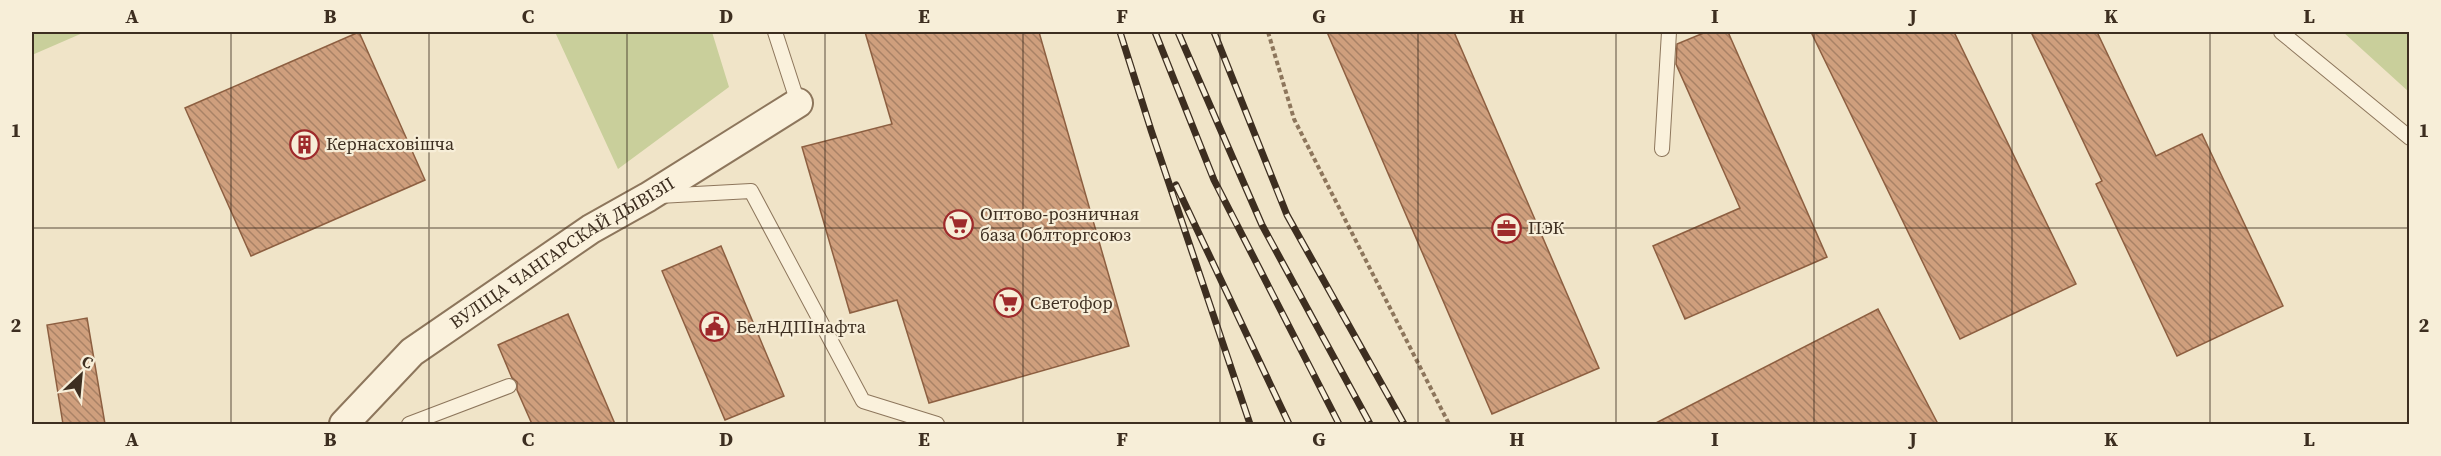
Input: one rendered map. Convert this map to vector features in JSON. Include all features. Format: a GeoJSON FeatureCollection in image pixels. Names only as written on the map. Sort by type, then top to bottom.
{"type":"FeatureCollection","features":[{"type":"Feature","properties":{"kind":"street","name":"ВУЛІЦА ЧАНГАРСКАЙ ДЫВІЗІІ"},"geometry":{"type":"LineString","coordinates":[[344,424],[412,352],[591,229],[798,103]]}},
{"type":"Feature","properties":{"kind":"lane"},"geometry":{"type":"LineString","coordinates":[[775,32],[798,103]]}},
{"type":"Feature","properties":{"kind":"lane"},"geometry":{"type":"LineString","coordinates":[[1662,149],[1669,32]]}},
{"type":"Feature","properties":{"kind":"lane"},"geometry":{"type":"LineString","coordinates":[[2281,32],[2409,138]]}},
{"type":"Feature","properties":{"kind":"lane"},"geometry":{"type":"LineString","coordinates":[[648,196],[751,191],[863,401],[937,424]]}},
{"type":"Feature","properties":{"kind":"lane"},"geometry":{"type":"LineString","coordinates":[[408,424],[509,386]]}},
{"type":"Feature","properties":{"kind":"path"},"geometry":{"type":"LineString","coordinates":[[1268,32],[1294,119],[1449,424]]}},
{"type":"Feature","properties":{"kind":"green space"},"geometry":{"type":"Polygon","coordinates":[[[32,32],[85,32],[32,55],[32,32]]]}},
{"type":"Feature","properties":{"kind":"green space"},"geometry":{"type":"Polygon","coordinates":[[[555,32],[712,32],[729,87],[618,169],[555,32]]]}},
{"type":"Feature","properties":{"kind":"green space"},"geometry":{"type":"Polygon","coordinates":[[[2343,32],[2409,32],[2409,92],[2343,32]]]}},
{"type":"Feature","properties":{"kind":"building","name":"Кернасховішча"},"geometry":{"type":"Polygon","coordinates":[[[359,32],[425,180],[251,256],[185,108],[359,32]]]}},
{"type":"Feature","properties":{"kind":"building","name":"Оптово-розничная база Облторгсоюз"},"geometry":{"type":"Polygon","coordinates":[[[865,32],[1039,32],[1129,346],[929,403],[897,300],[850,313],[802,147],[892,124],[865,32]]]}},
{"type":"Feature","properties":{"kind":"building"},"geometry":{"type":"Polygon","coordinates":[[[1327,32],[1454,32],[1599,368],[1492,414],[1327,32]]]}},
{"type":"Feature","properties":{"kind":"building"},"geometry":{"type":"Polygon","coordinates":[[[1706,32],[1728,32],[1827,257],[1685,319],[1653,246],[1740,208],[1676,64],[1677,44],[1706,32]]]}},
{"type":"Feature","properties":{"kind":"building"},"geometry":{"type":"Polygon","coordinates":[[[1811,32],[1954,32],[2076,284],[1960,339],[1811,32]]]}},
{"type":"Feature","properties":{"kind":"building"},"geometry":{"type":"Polygon","coordinates":[[[2031,32],[2097,32],[2156,156],[2202,134],[2283,306],[2177,356],[2096,184],[2102,181],[2031,32]]]}},
{"type":"Feature","properties":{"kind":"building"},"geometry":{"type":"Polygon","coordinates":[[[721,246],[784,396],[725,420],[662,271],[721,246]]]}},
{"type":"Feature","properties":{"kind":"building"},"geometry":{"type":"Polygon","coordinates":[[[1878,309],[1938,424],[1654,424],[1878,309]]]}},
{"type":"Feature","properties":{"kind":"building"},"geometry":{"type":"Polygon","coordinates":[[[568,314],[615,424],[532,424],[517,390],[517,382],[512,378],[498,345],[568,314]]]}},
{"type":"Feature","properties":{"kind":"building"},"geometry":{"type":"Polygon","coordinates":[[[87,318],[105,424],[63,424],[47,325],[87,318]]]}},
{"type":"Feature","properties":{"kind":"railway"},"geometry":{"type":"LineString","coordinates":[[1120,32],[1250,424]]}},
{"type":"Feature","properties":{"kind":"railway"},"geometry":{"type":"LineString","coordinates":[[1155,32],[1214,180],[1339,424]]}},
{"type":"Feature","properties":{"kind":"railway"},"geometry":{"type":"LineString","coordinates":[[1178,32],[1262,225],[1370,424]]}},
{"type":"Feature","properties":{"kind":"railway"},"geometry":{"type":"LineString","coordinates":[[1214,32],[1287,215],[1404,424]]}},
{"type":"Feature","properties":{"kind":"railway"},"geometry":{"type":"LineString","coordinates":[[1176,185],[1289,424]]}},
{"type":"Feature","properties":{"kind":"place","name":"Кернасховішча"},"geometry":{"type":"Point","coordinates":[305,144]}},
{"type":"Feature","properties":{"kind":"place","name":"Оптово-розничная база Облторгсоюз"},"geometry":{"type":"Point","coordinates":[959,224]}},
{"type":"Feature","properties":{"kind":"place","name":"ПЭК"},"geometry":{"type":"Point","coordinates":[1507,228]}},
{"type":"Feature","properties":{"kind":"place","name":"Светофор"},"geometry":{"type":"Point","coordinates":[1009,303]}},
{"type":"Feature","properties":{"kind":"place","name":"БелНДПІнафта"},"geometry":{"type":"Point","coordinates":[715,327]}}]}
